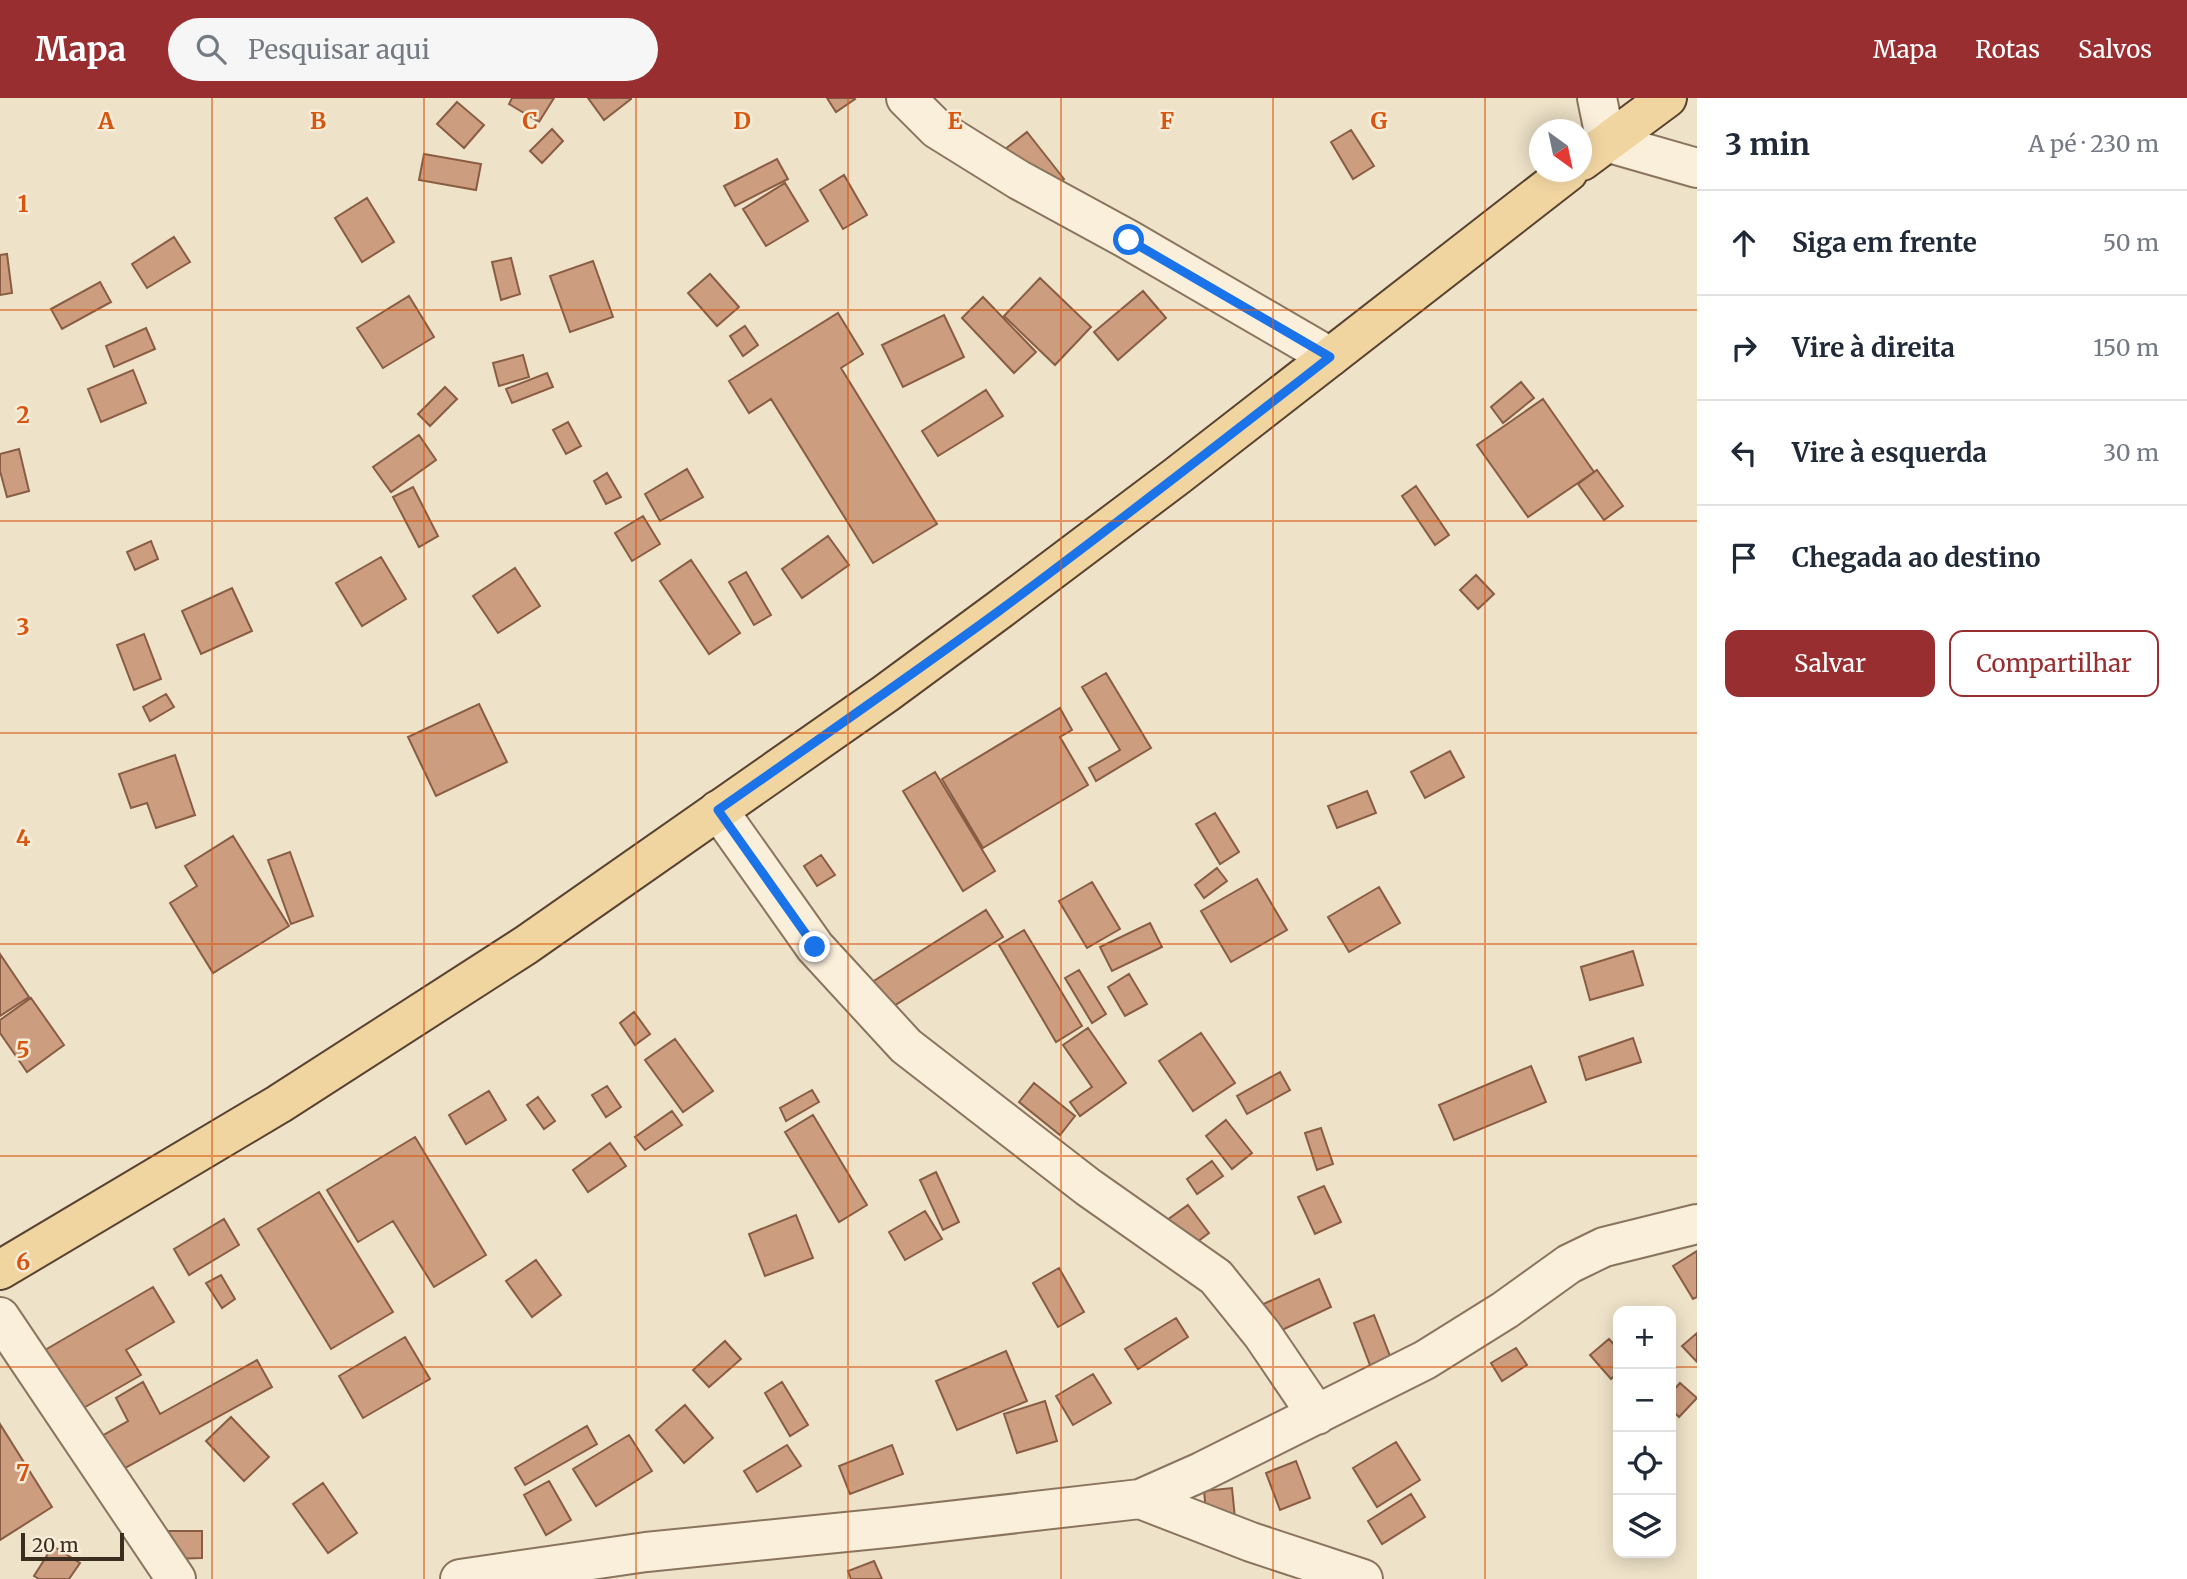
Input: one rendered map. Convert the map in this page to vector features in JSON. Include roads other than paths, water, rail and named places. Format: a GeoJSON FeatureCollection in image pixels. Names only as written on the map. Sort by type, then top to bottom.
{"type":"FeatureCollection","features":[{"type":"Feature","properties":{"kind":"main road"},"geometry":{"type":"LineString","coordinates":[[1594,151],[1667,98]]}},
{"type":"Feature","properties":{"kind":"main road"},"geometry":{"type":"LineString","coordinates":[[0,1270],[279,1104],[526,945],[885,694],[1177,476],[1556,182]]}},
{"type":"Feature","properties":{"kind":"street"},"geometry":{"type":"LineString","coordinates":[[906,98],[937,129],[1019,180],[1129,240],[1330,357]]}},
{"type":"Feature","properties":{"kind":"street"},"geometry":{"type":"LineString","coordinates":[[1597,98],[1594,151],[1697,168]]}},
{"type":"Feature","properties":{"kind":"street"},"geometry":{"type":"LineString","coordinates":[[718,810],[815,947],[906,1046],[1088,1186],[1216,1277],[1262,1334],[1317,1415]]}},
{"type":"Feature","properties":{"kind":"street"},"geometry":{"type":"LineString","coordinates":[[460,1579],[646,1552],[1140,1499],[1425,1360],[1505,1310],[1569,1264],[1604,1247],[1697,1224]]}},
{"type":"Feature","properties":{"kind":"street"},"geometry":{"type":"LineString","coordinates":[[0,1317],[176,1579]]}},
{"type":"Feature","properties":{"kind":"street"},"geometry":{"type":"LineString","coordinates":[[1140,1499],[1251,1542],[1363,1579]]}}]}
